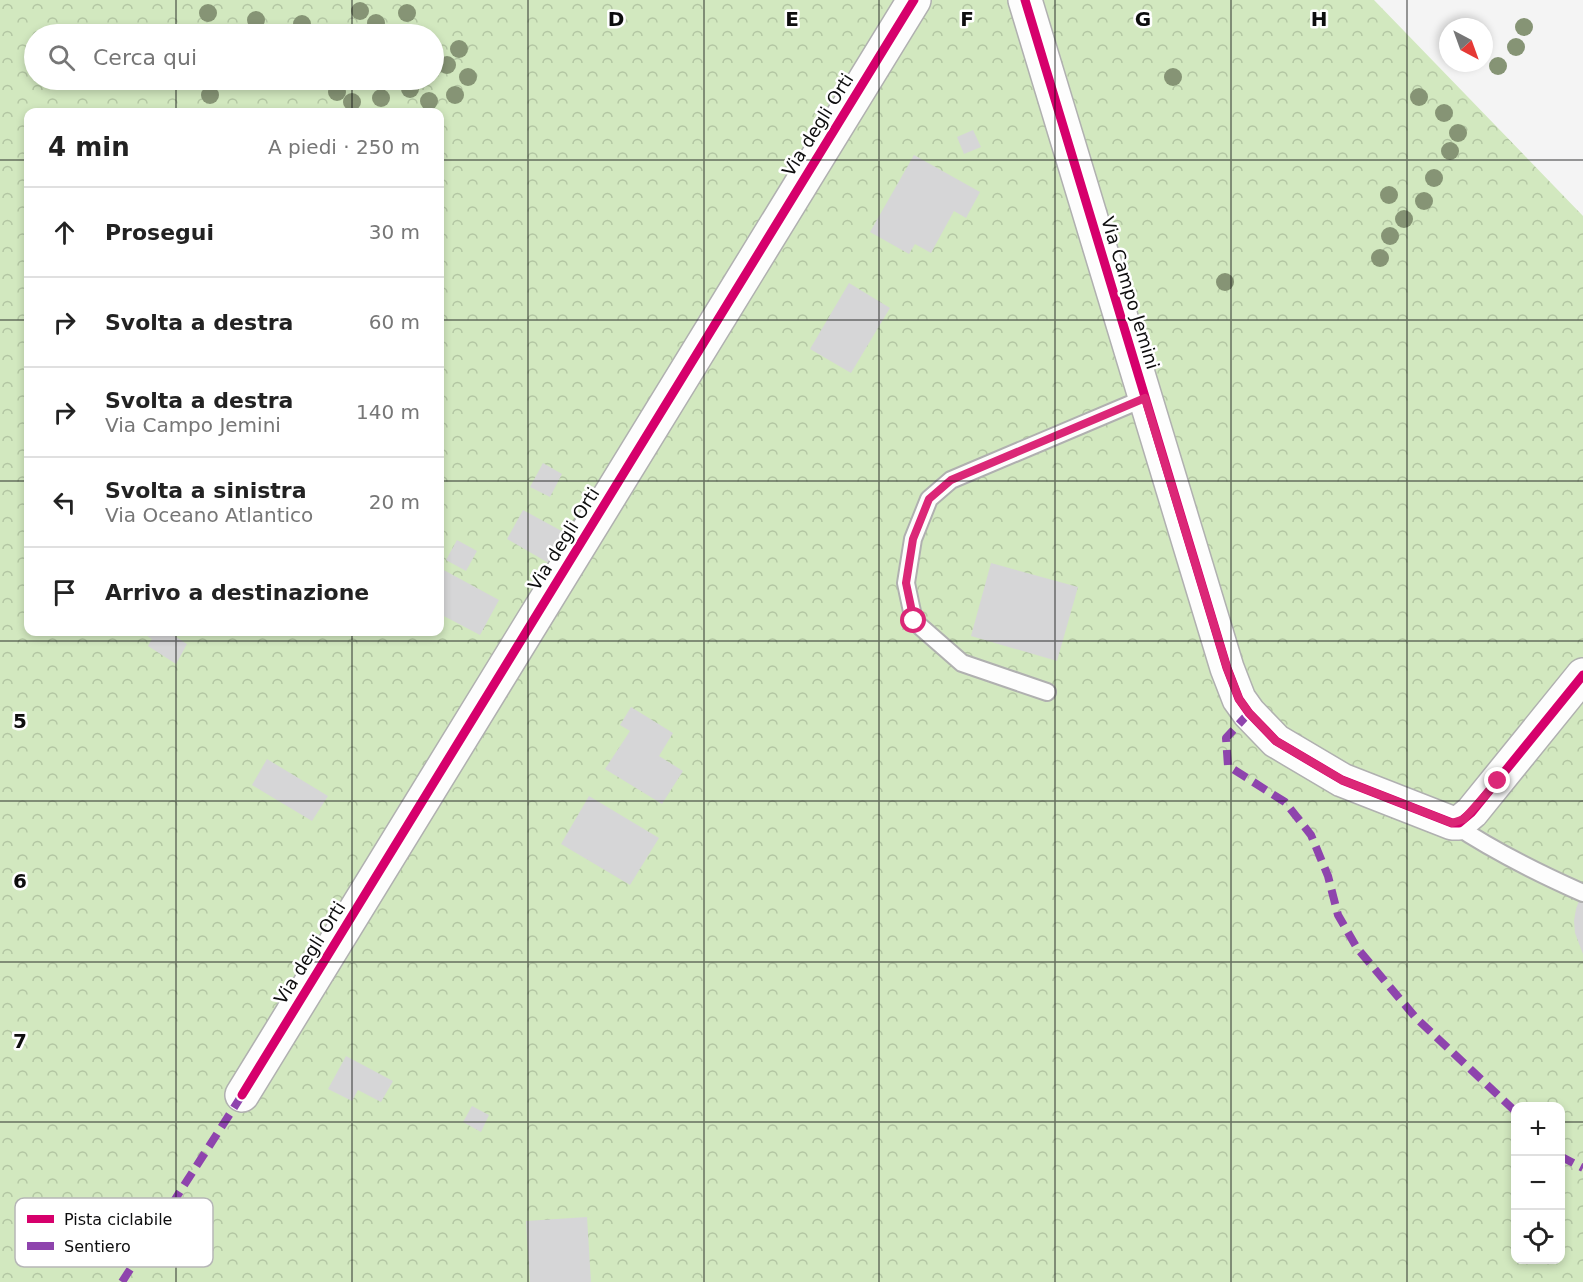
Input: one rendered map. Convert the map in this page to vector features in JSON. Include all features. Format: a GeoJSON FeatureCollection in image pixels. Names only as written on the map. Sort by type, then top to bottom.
{"type":"FeatureCollection","features":[{"type":"Feature","properties":{"kind":"street","name":"Via degli Orti"},"geometry":{"type":"LineString","coordinates":[[242,1095],[914,0]]}},
{"type":"Feature","properties":{"kind":"street","name":"Via Campo Jemini"},"geometry":{"type":"LineString","coordinates":[[1025,0],[1227,668],[1239,699],[1276,741],[1330,774],[1452,823]]}},
{"type":"Feature","properties":{"kind":"street"},"geometry":{"type":"LineString","coordinates":[[1452,823],[1459,823],[1472,812],[1583,675]]}},
{"type":"Feature","properties":{"kind":"lane"},"geometry":{"type":"LineString","coordinates":[[1047,692],[962,663],[914,621],[906,583],[913,539],[929,499],[951,480],[1145,398]]}},
{"type":"Feature","properties":{"kind":"lane"},"geometry":{"type":"LineString","coordinates":[[1452,823],[1471,836],[1583,893]]}},
{"type":"Feature","properties":{"kind":"green space"},"geometry":{"type":"Polygon","coordinates":[[[0,0],[1374,0],[1439,67],[1439,72],[1444,72],[1583,216],[1583,1282],[0,1282],[0,0]]]}},
{"type":"Feature","properties":{"kind":"building"},"geometry":{"type":"Polygon","coordinates":[[[973,130],[981,147],[964,154],[957,137],[973,130]]]}},
{"type":"Feature","properties":{"kind":"building"},"geometry":{"type":"Polygon","coordinates":[[[914,155],[980,192],[966,218],[954,211],[931,253],[915,244],[909,254],[870,232],[914,155]]]}},
{"type":"Feature","properties":{"kind":"building"},"geometry":{"type":"Polygon","coordinates":[[[849,283],[890,308],[851,373],[810,349],[849,283]]]}},
{"type":"Feature","properties":{"kind":"building"},"geometry":{"type":"Polygon","coordinates":[[[543,463],[562,474],[550,497],[530,487],[543,463]]]}},
{"type":"Feature","properties":{"kind":"building"},"geometry":{"type":"Polygon","coordinates":[[[523,510],[569,535],[552,565],[507,539],[523,510]]]}},
{"type":"Feature","properties":{"kind":"building"},"geometry":{"type":"Polygon","coordinates":[[[457,540],[477,551],[466,571],[446,560],[457,540]]]}},
{"type":"Feature","properties":{"kind":"building"},"geometry":{"type":"Polygon","coordinates":[[[991,563],[1078,587],[1057,661],[971,636],[991,563]]]}},
{"type":"Feature","properties":{"kind":"building"},"geometry":{"type":"Polygon","coordinates":[[[444,570],[499,600],[480,635],[444,616],[444,570]]]}},
{"type":"Feature","properties":{"kind":"building"},"geometry":{"type":"Polygon","coordinates":[[[147,636],[175,636],[187,644],[176,664],[148,646],[152,639],[147,636]]]}},
{"type":"Feature","properties":{"kind":"building"},"geometry":{"type":"Polygon","coordinates":[[[631,707],[673,733],[659,756],[683,771],[662,804],[605,769],[630,731],[620,725],[631,707]]]}},
{"type":"Feature","properties":{"kind":"building"},"geometry":{"type":"Polygon","coordinates":[[[267,759],[328,796],[312,821],[252,785],[267,759]]]}},
{"type":"Feature","properties":{"kind":"building"},"geometry":{"type":"Polygon","coordinates":[[[589,796],[659,838],[630,885],[561,844],[589,796]]]}},
{"type":"Feature","properties":{"kind":"building"},"geometry":{"type":"Polygon","coordinates":[[[1583,889],[1583,954],[1575,933],[1574,921],[1583,889]]]}},
{"type":"Feature","properties":{"kind":"building"},"geometry":{"type":"Polygon","coordinates":[[[346,1056],[393,1081],[381,1102],[358,1090],[352,1101],[328,1089],[346,1056]]]}},
{"type":"Feature","properties":{"kind":"building"},"geometry":{"type":"Polygon","coordinates":[[[472,1106],[489,1115],[481,1132],[463,1122],[472,1106]]]}},
{"type":"Feature","properties":{"kind":"building"},"geometry":{"type":"Polygon","coordinates":[[[587,1217],[591,1282],[530,1282],[526,1221],[587,1217]]]}},
{"type":"Feature","properties":{"kind":"marked path"},"geometry":{"type":"LineString","coordinates":[[1249,713],[1226,738],[1228,766],[1285,802],[1311,835],[1328,876],[1338,915],[1357,948],[1416,1018],[1511,1107]]}},
{"type":"Feature","properties":{"kind":"marked path"},"geometry":{"type":"LineString","coordinates":[[176,1198],[242,1095]]}},
{"type":"Feature","properties":{"kind":"marked path"},"geometry":{"type":"LineString","coordinates":[[1565,1159],[1583,1168]]}},
{"type":"Feature","properties":{"kind":"marked path"},"geometry":{"type":"LineString","coordinates":[[122,1282],[132,1267]]}},
{"type":"Feature","properties":{"kind":"cycle path"},"geometry":{"type":"LineString","coordinates":[[242,1095],[914,0]]}},
{"type":"Feature","properties":{"kind":"cycle path"},"geometry":{"type":"LineString","coordinates":[[1025,0],[1227,668],[1239,699],[1249,713],[1276,741],[1342,780],[1452,823],[1459,823],[1472,812],[1583,675]]}},
{"type":"Feature","properties":{"kind":"route"},"geometry":{"type":"LineString","coordinates":[[914,621],[906,583],[913,539],[929,499],[951,480],[1145,398],[1227,668],[1239,699],[1249,713],[1276,741],[1330,774],[1452,823],[1459,823],[1472,812],[1498,781]]}}]}
